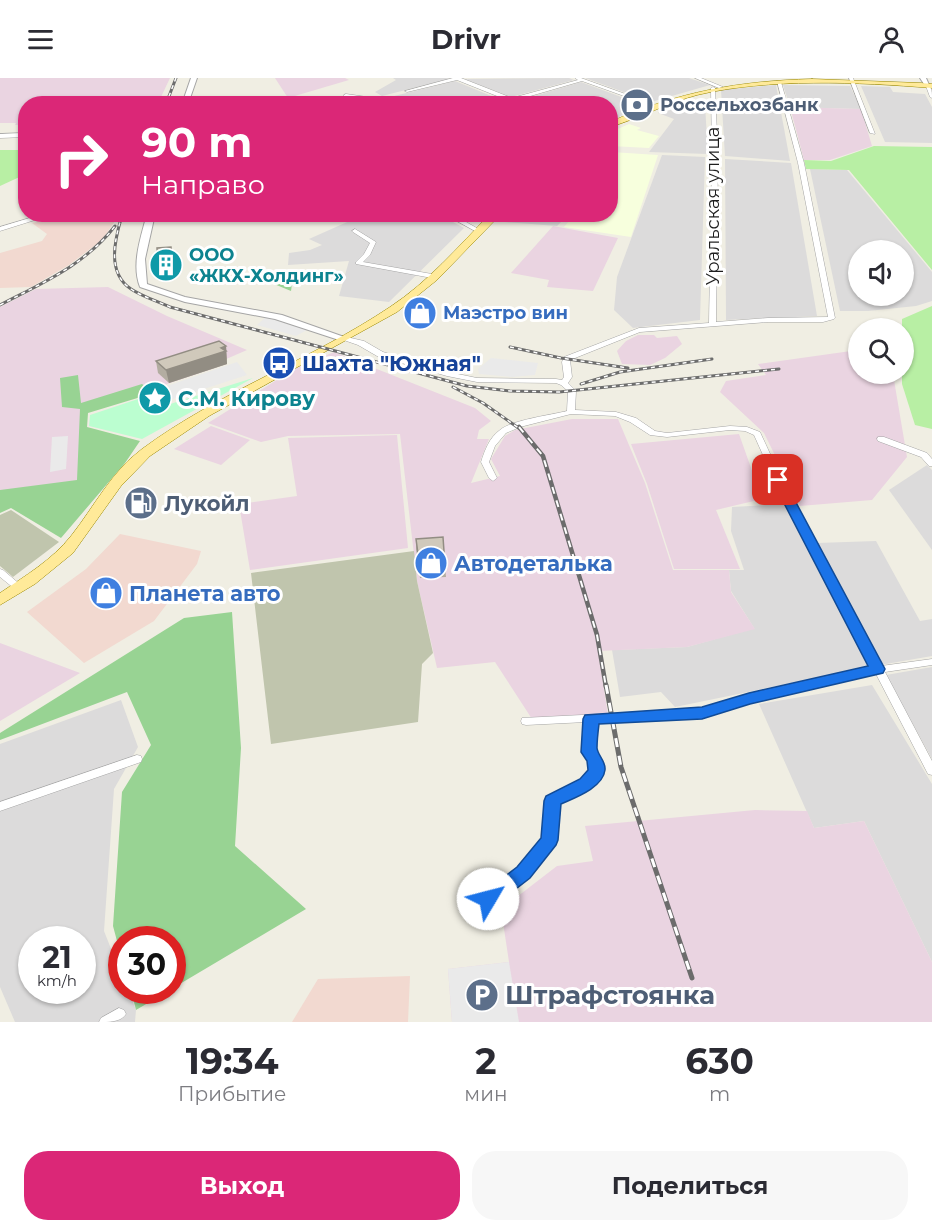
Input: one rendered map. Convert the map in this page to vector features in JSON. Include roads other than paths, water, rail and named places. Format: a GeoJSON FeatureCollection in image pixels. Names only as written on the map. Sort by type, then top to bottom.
{"type":"FeatureCollection","features":[{"type":"Feature","properties":{"kind":"main road"},"geometry":{"type":"LineString","coordinates":[[618,122],[654,105],[717,87],[775,80],[928,83]]}},
{"type":"Feature","properties":{"kind":"main road"},"geometry":{"type":"LineString","coordinates":[[0,600],[19,588],[74,543],[121,477],[142,455],[161,441],[264,380],[393,309],[432,276],[488,222]]}},
{"type":"Feature","properties":{"kind":"street"},"geometry":{"type":"LineString","coordinates":[[187,96],[194,78]]}},
{"type":"Feature","properties":{"kind":"street"},"geometry":{"type":"LineString","coordinates":[[407,91],[457,78],[501,96]]}},
{"type":"Feature","properties":{"kind":"street"},"geometry":{"type":"LineString","coordinates":[[697,78],[717,87]]}},
{"type":"Feature","properties":{"kind":"street"},"geometry":{"type":"LineString","coordinates":[[524,96],[579,79],[654,105]]}},
{"type":"Feature","properties":{"kind":"street"},"geometry":{"type":"LineString","coordinates":[[564,383],[568,376],[567,359],[639,330],[832,318],[801,163],[775,80]]}},
{"type":"Feature","properties":{"kind":"street"},"geometry":{"type":"LineString","coordinates":[[852,80],[873,133]]}},
{"type":"Feature","properties":{"kind":"street"},"geometry":{"type":"LineString","coordinates":[[928,83],[932,97]]}},
{"type":"Feature","properties":{"kind":"street","name":"Уральская улица"},"geometry":{"type":"LineString","coordinates":[[712,325],[717,87]]}},
{"type":"Feature","properties":{"kind":"street"},"geometry":{"type":"LineString","coordinates":[[346,95],[353,96]]}},
{"type":"Feature","properties":{"kind":"street"},"geometry":{"type":"LineString","coordinates":[[0,136],[18,135]]}},
{"type":"Feature","properties":{"kind":"street"},"geometry":{"type":"LineString","coordinates":[[0,229],[24,222]]}},
{"type":"Feature","properties":{"kind":"street"},"geometry":{"type":"LineString","coordinates":[[149,222],[140,257],[140,274],[143,285],[159,293],[286,319],[362,343],[380,354],[404,362],[477,381],[546,380],[564,383],[572,391],[571,412]]}},
{"type":"Feature","properties":{"kind":"street"},"geometry":{"type":"LineString","coordinates":[[462,222],[479,231]]}},
{"type":"Feature","properties":{"kind":"street"},"geometry":{"type":"LineString","coordinates":[[355,231],[373,242],[367,255],[358,262],[432,276]]}},
{"type":"Feature","properties":{"kind":"street"},"geometry":{"type":"LineString","coordinates":[[493,478],[485,462],[491,445],[503,431],[517,425],[571,412],[615,414],[633,420],[653,433],[667,435],[730,428],[747,429],[757,434],[780,484],[932,771]]}},
{"type":"Feature","properties":{"kind":"street"},"geometry":{"type":"LineString","coordinates":[[880,439],[924,455],[932,464]]}},
{"type":"Feature","properties":{"kind":"street"},"geometry":{"type":"LineString","coordinates":[[0,572],[19,588]]}},
{"type":"Feature","properties":{"kind":"street"},"geometry":{"type":"LineString","coordinates":[[526,721],[702,713],[749,698],[878,669],[932,662]]}},
{"type":"Feature","properties":{"kind":"street"},"geometry":{"type":"LineString","coordinates":[[488,899],[524,873],[549,840],[552,801],[586,784],[597,772],[595,760],[589,752],[591,719]]}},
{"type":"Feature","properties":{"kind":"street"},"geometry":{"type":"LineString","coordinates":[[0,807],[137,759]]}},
{"type":"Feature","properties":{"kind":"street"},"geometry":{"type":"LineString","coordinates":[[105,1022],[119,1014]]}},
{"type":"Feature","properties":{"kind":"railway"},"geometry":{"type":"LineString","coordinates":[[169,96],[176,78]]}},
{"type":"Feature","properties":{"kind":"railway"},"geometry":{"type":"LineString","coordinates":[[120,222],[115,244],[115,264],[123,282],[140,294],[170,307],[467,386],[510,391],[559,392],[779,369]]}},
{"type":"Feature","properties":{"kind":"railway"},"geometry":{"type":"LineString","coordinates":[[0,305],[47,281],[77,262],[103,240],[115,226]]}},
{"type":"Feature","properties":{"kind":"railway"},"geometry":{"type":"LineString","coordinates":[[510,347],[561,358],[628,368]]}},
{"type":"Feature","properties":{"kind":"railway"},"geometry":{"type":"LineString","coordinates":[[581,384],[620,372],[712,359]]}},
{"type":"Feature","properties":{"kind":"railway"},"geometry":{"type":"LineString","coordinates":[[453,387],[483,403],[520,429]]}},
{"type":"Feature","properties":{"kind":"railway"},"geometry":{"type":"LineString","coordinates":[[519,427],[543,456],[597,635],[606,687]]}},
{"type":"Feature","properties":{"kind":"railway"},"geometry":{"type":"LineString","coordinates":[[606,685],[621,767],[692,978]]}},
{"type":"Feature","properties":{"kind":"place","name":"Россельхозбанк"},"geometry":{"type":"Point","coordinates":[637,105]}},
{"type":"Feature","properties":{"kind":"place","name":"ООО «ЖКХ-Холдинг»"},"geometry":{"type":"Point","coordinates":[166,265]}},
{"type":"Feature","properties":{"kind":"place","name":"Маэстро вин"},"geometry":{"type":"Point","coordinates":[420,313]}},
{"type":"Feature","properties":{"kind":"place","name":"Шахта \"Южная\""},"geometry":{"type":"Point","coordinates":[279,363]}},
{"type":"Feature","properties":{"kind":"place","name":"С.М. Кирову"},"geometry":{"type":"Point","coordinates":[155,398]}},
{"type":"Feature","properties":{"kind":"place","name":"Лукойл"},"geometry":{"type":"Point","coordinates":[141,503]}},
{"type":"Feature","properties":{"kind":"place","name":"Автодеталька"},"geometry":{"type":"Point","coordinates":[431,563]}},
{"type":"Feature","properties":{"kind":"place","name":"Планета авто"},"geometry":{"type":"Point","coordinates":[106,593]}},
{"type":"Feature","properties":{"kind":"place","name":"Штрафстоянка"},"geometry":{"type":"Point","coordinates":[482,995]}}]}
